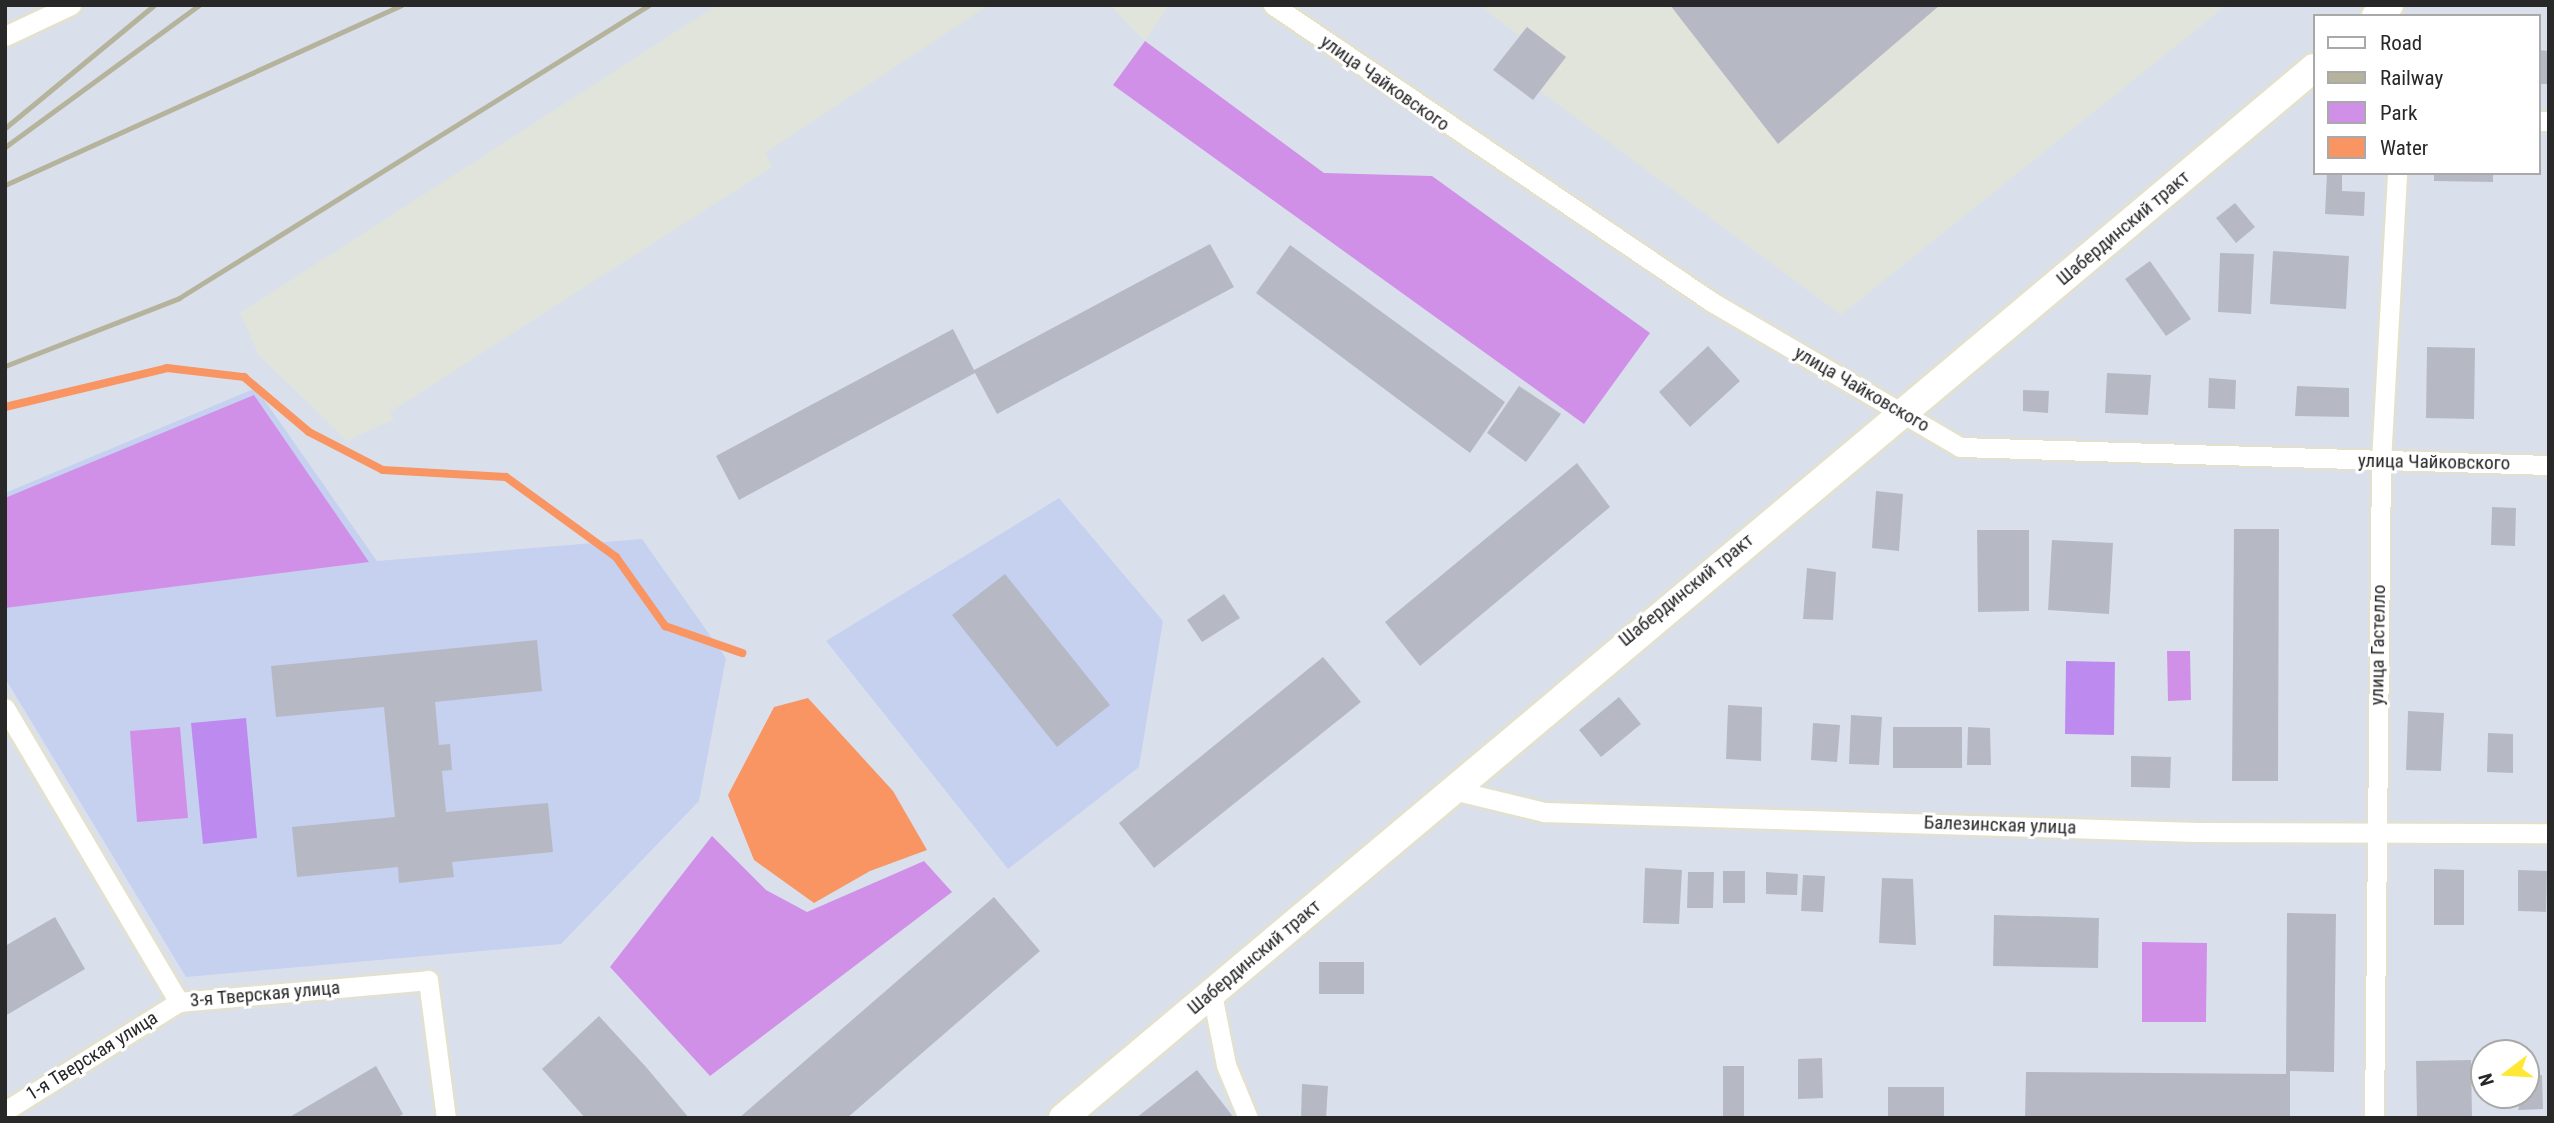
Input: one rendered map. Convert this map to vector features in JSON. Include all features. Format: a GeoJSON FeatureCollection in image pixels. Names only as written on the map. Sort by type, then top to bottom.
{"type":"FeatureCollection","features":[{"type":"Feature","properties":{"kind":"main road","name":"Шабердинский тракт"},"geometry":{"type":"LineString","coordinates":[[1063,1118],[2312,70]]}},
{"type":"Feature","properties":{"kind":"street"},"geometry":{"type":"LineString","coordinates":[[5,36],[71,5]]}},
{"type":"Feature","properties":{"kind":"street","name":"улица Чайковского"},"geometry":{"type":"LineString","coordinates":[[1273,5],[1712,302],[1960,447],[1985,452],[2549,465]]}},
{"type":"Feature","properties":{"kind":"street","name":"улица Гастелло"},"geometry":{"type":"LineString","coordinates":[[2374,1118],[2381,461],[2397,175]]}},
{"type":"Feature","properties":{"kind":"street","name":"3-я Тверская улица"},"geometry":{"type":"LineString","coordinates":[[5,708],[178,1002],[428,980],[446,1118]]}},
{"type":"Feature","properties":{"kind":"street","name":"Балезинская улица"},"geometry":{"type":"LineString","coordinates":[[1453,790],[1544,811],[2375,833],[2549,833]]}},
{"type":"Feature","properties":{"kind":"street"},"geometry":{"type":"LineString","coordinates":[[1212,994],[1226,1065],[1248,1118]]}},
{"type":"Feature","properties":{"kind":"street","name":"1-я Тверская улица"},"geometry":{"type":"LineString","coordinates":[[5,1111],[178,1002]]}},
{"type":"Feature","properties":{"kind":"shaded area"},"geometry":{"type":"Polygon","coordinates":[[[717,5],[989,5],[765,153],[772,167],[390,412],[394,419],[347,441],[259,355],[240,313],[717,5]]]}},
{"type":"Feature","properties":{"kind":"shaded area"},"geometry":{"type":"Polygon","coordinates":[[[1110,5],[1169,5],[1145,41],[1110,5]]]}},
{"type":"Feature","properties":{"kind":"shaded area"},"geometry":{"type":"Polygon","coordinates":[[[1479,5],[2227,5],[1841,315],[1540,91],[1566,57],[1527,27],[1519,36],[1479,5]]]}},
{"type":"Feature","properties":{"kind":"shaded area"},"geometry":{"type":"Polygon","coordinates":[[[256,388],[377,561],[642,539],[726,658],[699,801],[561,944],[186,977],[5,678],[5,493],[256,388]]]}},
{"type":"Feature","properties":{"kind":"shaded area"},"geometry":{"type":"Polygon","coordinates":[[[1059,498],[1163,621],[1139,767],[1008,869],[826,641],[1059,498]]]}},
{"type":"Feature","properties":{"kind":"shaded area"},"geometry":{"type":"Polygon","coordinates":[[[2066,661],[2115,662],[2114,735],[2065,734],[2066,661]]]}},
{"type":"Feature","properties":{"kind":"shaded area"},"geometry":{"type":"Polygon","coordinates":[[[246,718],[257,838],[203,844],[191,723],[246,718]]]}},
{"type":"Feature","properties":{"kind":"green space"},"geometry":{"type":"Polygon","coordinates":[[[1145,41],[1324,173],[1432,176],[1650,333],[1584,424],[1113,85],[1145,41]]]}},
{"type":"Feature","properties":{"kind":"green space"},"geometry":{"type":"Polygon","coordinates":[[[254,395],[369,562],[5,608],[5,498],[254,395]]]}},
{"type":"Feature","properties":{"kind":"green space"},"geometry":{"type":"Polygon","coordinates":[[[2167,651],[2190,651],[2191,700],[2168,701],[2167,651]]]}},
{"type":"Feature","properties":{"kind":"green space"},"geometry":{"type":"Polygon","coordinates":[[[180,727],[188,818],[137,822],[130,731],[180,727]]]}},
{"type":"Feature","properties":{"kind":"green space"},"geometry":{"type":"Polygon","coordinates":[[[712,836],[766,890],[807,912],[924,861],[952,892],[710,1076],[610,967],[712,836]]]}},
{"type":"Feature","properties":{"kind":"green space"},"geometry":{"type":"Polygon","coordinates":[[[2142,942],[2207,943],[2206,1022],[2142,1022],[2142,942]]]}},
{"type":"Feature","properties":{"kind":"water"},"geometry":{"type":"Polygon","coordinates":[[[808,698],[893,791],[927,850],[870,871],[814,903],[754,860],[728,795],[774,707],[808,698]]]}},
{"type":"Feature","properties":{"kind":"building"},"geometry":{"type":"Polygon","coordinates":[[[1670,5],[1940,5],[1778,144],[1670,5]]]}},
{"type":"Feature","properties":{"kind":"building"},"geometry":{"type":"Polygon","coordinates":[[[1527,27],[1566,57],[1533,100],[1493,70],[1527,27]]]}},
{"type":"Feature","properties":{"kind":"building"},"geometry":{"type":"Polygon","coordinates":[[[2540,50],[2549,51],[2549,84],[2540,84],[2540,50]]]}},
{"type":"Feature","properties":{"kind":"building"},"geometry":{"type":"Polygon","coordinates":[[[2327,175],[2342,175],[2342,191],[2365,192],[2364,216],[2325,214],[2327,175]]]}},
{"type":"Feature","properties":{"kind":"building"},"geometry":{"type":"Polygon","coordinates":[[[2434,175],[2493,175],[2493,182],[2434,181],[2434,175]]]}},
{"type":"Feature","properties":{"kind":"building"},"geometry":{"type":"Polygon","coordinates":[[[2235,203],[2255,227],[2236,243],[2216,218],[2235,203]]]}},
{"type":"Feature","properties":{"kind":"building"},"geometry":{"type":"Polygon","coordinates":[[[1210,244],[1234,287],[997,414],[975,373],[739,500],[716,456],[953,329],[974,370],[1210,244]]]}},
{"type":"Feature","properties":{"kind":"building"},"geometry":{"type":"Polygon","coordinates":[[[1290,245],[1505,402],[1470,453],[1256,293],[1290,245]]]}},
{"type":"Feature","properties":{"kind":"building"},"geometry":{"type":"Polygon","coordinates":[[[2273,251],[2349,256],[2346,309],[2270,304],[2273,251]]]}},
{"type":"Feature","properties":{"kind":"building"},"geometry":{"type":"Polygon","coordinates":[[[2220,253],[2254,254],[2251,314],[2218,312],[2220,253]]]}},
{"type":"Feature","properties":{"kind":"building"},"geometry":{"type":"Polygon","coordinates":[[[2150,261],[2191,319],[2166,336],[2125,279],[2150,261]]]}},
{"type":"Feature","properties":{"kind":"building"},"geometry":{"type":"Polygon","coordinates":[[[1708,346],[1740,381],[1690,427],[1659,392],[1708,346]]]}},
{"type":"Feature","properties":{"kind":"building"},"geometry":{"type":"Polygon","coordinates":[[[2427,347],[2475,348],[2474,419],[2426,418],[2427,347]]]}},
{"type":"Feature","properties":{"kind":"building"},"geometry":{"type":"Polygon","coordinates":[[[2107,373],[2151,375],[2148,415],[2105,413],[2107,373]]]}},
{"type":"Feature","properties":{"kind":"building"},"geometry":{"type":"Polygon","coordinates":[[[2209,378],[2236,380],[2235,409],[2208,408],[2209,378]]]}},
{"type":"Feature","properties":{"kind":"building"},"geometry":{"type":"Polygon","coordinates":[[[1519,386],[1561,414],[1526,462],[1487,433],[1519,386]]]}},
{"type":"Feature","properties":{"kind":"building"},"geometry":{"type":"Polygon","coordinates":[[[2297,386],[2349,388],[2349,417],[2295,416],[2297,386]]]}},
{"type":"Feature","properties":{"kind":"building"},"geometry":{"type":"Polygon","coordinates":[[[2023,390],[2049,391],[2048,413],[2023,411],[2023,390]]]}},
{"type":"Feature","properties":{"kind":"building"},"geometry":{"type":"Polygon","coordinates":[[[1577,463],[1610,507],[1420,666],[1385,622],[1577,463]]]}},
{"type":"Feature","properties":{"kind":"building"},"geometry":{"type":"Polygon","coordinates":[[[1876,491],[1903,494],[1899,551],[1872,548],[1876,491]]]}},
{"type":"Feature","properties":{"kind":"building"},"geometry":{"type":"Polygon","coordinates":[[[2492,507],[2516,508],[2515,546],[2491,545],[2492,507]]]}},
{"type":"Feature","properties":{"kind":"building"},"geometry":{"type":"Polygon","coordinates":[[[2234,529],[2279,529],[2278,781],[2232,781],[2234,529]]]}},
{"type":"Feature","properties":{"kind":"building"},"geometry":{"type":"Polygon","coordinates":[[[1977,530],[2029,530],[2029,611],[1978,612],[1977,530]]]}},
{"type":"Feature","properties":{"kind":"building"},"geometry":{"type":"Polygon","coordinates":[[[2052,540],[2113,543],[2109,614],[2048,610],[2052,540]]]}},
{"type":"Feature","properties":{"kind":"building"},"geometry":{"type":"Polygon","coordinates":[[[1807,568],[1836,572],[1833,620],[1803,619],[1807,568]]]}},
{"type":"Feature","properties":{"kind":"building"},"geometry":{"type":"Polygon","coordinates":[[[1005,574],[1110,705],[1057,747],[952,615],[1005,574]]]}},
{"type":"Feature","properties":{"kind":"building"},"geometry":{"type":"Polygon","coordinates":[[[1224,594],[1240,618],[1202,642],[1187,620],[1224,594]]]}},
{"type":"Feature","properties":{"kind":"building"},"geometry":{"type":"Polygon","coordinates":[[[537,640],[542,691],[435,702],[439,745],[450,744],[452,770],[442,771],[446,812],[548,803],[553,852],[452,862],[454,877],[399,883],[398,867],[297,877],[292,827],[395,817],[384,707],[276,717],[271,666],[537,640]]]}},
{"type":"Feature","properties":{"kind":"building"},"geometry":{"type":"Polygon","coordinates":[[[1323,657],[1361,702],[1154,868],[1119,823],[1323,657]]]}},
{"type":"Feature","properties":{"kind":"building"},"geometry":{"type":"Polygon","coordinates":[[[1619,697],[1641,724],[1601,757],[1579,730],[1619,697]]]}},
{"type":"Feature","properties":{"kind":"building"},"geometry":{"type":"Polygon","coordinates":[[[1728,705],[1762,707],[1761,761],[1726,759],[1728,705]]]}},
{"type":"Feature","properties":{"kind":"building"},"geometry":{"type":"Polygon","coordinates":[[[2408,711],[2444,713],[2441,771],[2406,770],[2408,711]]]}},
{"type":"Feature","properties":{"kind":"building"},"geometry":{"type":"Polygon","coordinates":[[[1851,715],[1882,717],[1879,765],[1849,764],[1851,715]]]}},
{"type":"Feature","properties":{"kind":"building"},"geometry":{"type":"Polygon","coordinates":[[[1813,723],[1840,725],[1837,762],[1811,760],[1813,723]]]}},
{"type":"Feature","properties":{"kind":"building"},"geometry":{"type":"Polygon","coordinates":[[[1893,727],[1962,727],[1962,768],[1893,768],[1893,727]]]}},
{"type":"Feature","properties":{"kind":"building"},"geometry":{"type":"Polygon","coordinates":[[[1968,727],[1990,728],[1991,765],[1967,765],[1968,727]]]}},
{"type":"Feature","properties":{"kind":"building"},"geometry":{"type":"Polygon","coordinates":[[[2488,733],[2513,734],[2513,773],[2487,772],[2488,733]]]}},
{"type":"Feature","properties":{"kind":"building"},"geometry":{"type":"Polygon","coordinates":[[[2131,756],[2171,757],[2170,788],[2131,787],[2131,756]]]}},
{"type":"Feature","properties":{"kind":"building"},"geometry":{"type":"Polygon","coordinates":[[[1645,868],[1682,870],[1679,924],[1643,923],[1645,868]]]}},
{"type":"Feature","properties":{"kind":"building"},"geometry":{"type":"Polygon","coordinates":[[[2434,869],[2464,870],[2464,925],[2434,925],[2434,869]]]}},
{"type":"Feature","properties":{"kind":"building"},"geometry":{"type":"Polygon","coordinates":[[[2518,870],[2547,871],[2546,912],[2518,911],[2518,870]]]}},
{"type":"Feature","properties":{"kind":"building"},"geometry":{"type":"Polygon","coordinates":[[[1723,871],[1745,871],[1745,903],[1723,903],[1723,871]]]}},
{"type":"Feature","properties":{"kind":"building"},"geometry":{"type":"Polygon","coordinates":[[[1688,872],[1714,872],[1713,908],[1687,908],[1688,872]]]}},
{"type":"Feature","properties":{"kind":"building"},"geometry":{"type":"Polygon","coordinates":[[[1766,872],[1798,874],[1797,895],[1766,894],[1766,872]]]}},
{"type":"Feature","properties":{"kind":"building"},"geometry":{"type":"Polygon","coordinates":[[[1803,875],[1825,876],[1823,912],[1801,911],[1803,875]]]}},
{"type":"Feature","properties":{"kind":"building"},"geometry":{"type":"Polygon","coordinates":[[[1882,878],[1913,879],[1916,945],[1879,943],[1882,878]]]}},
{"type":"Feature","properties":{"kind":"building"},"geometry":{"type":"Polygon","coordinates":[[[994,897],[1040,951],[847,1118],[739,1118],[994,897]]]}},
{"type":"Feature","properties":{"kind":"building"},"geometry":{"type":"Polygon","coordinates":[[[2287,913],[2336,914],[2334,1072],[2290,1071],[2290,1118],[2025,1118],[2026,1072],[2286,1074],[2287,913]]]}},
{"type":"Feature","properties":{"kind":"building"},"geometry":{"type":"Polygon","coordinates":[[[1994,915],[2099,918],[2098,968],[1993,966],[1994,915]]]}},
{"type":"Feature","properties":{"kind":"building"},"geometry":{"type":"Polygon","coordinates":[[[55,917],[85,969],[5,1016],[5,946],[55,917]]]}},
{"type":"Feature","properties":{"kind":"building"},"geometry":{"type":"Polygon","coordinates":[[[1319,962],[1364,962],[1364,994],[1319,994],[1319,962]]]}},
{"type":"Feature","properties":{"kind":"building"},"geometry":{"type":"Polygon","coordinates":[[[599,1016],[689,1118],[585,1118],[542,1069],[599,1016]]]}},
{"type":"Feature","properties":{"kind":"building"},"geometry":{"type":"Polygon","coordinates":[[[1822,1058],[1823,1098],[1798,1099],[1798,1059],[1822,1058]]]}},
{"type":"Feature","properties":{"kind":"building"},"geometry":{"type":"Polygon","coordinates":[[[2470,1060],[2472,1116],[2417,1116],[2416,1061],[2470,1060]]]}},
{"type":"Feature","properties":{"kind":"building"},"geometry":{"type":"Polygon","coordinates":[[[376,1066],[403,1114],[397,1118],[288,1118],[376,1066]]]}},
{"type":"Feature","properties":{"kind":"building"},"geometry":{"type":"Polygon","coordinates":[[[1723,1066],[1744,1066],[1744,1118],[1723,1118],[1723,1066]]]}},
{"type":"Feature","properties":{"kind":"building"},"geometry":{"type":"Polygon","coordinates":[[[1197,1070],[1234,1118],[1136,1118],[1197,1070]]]}},
{"type":"Feature","properties":{"kind":"building"},"geometry":{"type":"Polygon","coordinates":[[[2540,1075],[2543,1109],[2518,1110],[2540,1109],[2540,1075]]]}},
{"type":"Feature","properties":{"kind":"building"},"geometry":{"type":"Polygon","coordinates":[[[1302,1084],[1328,1086],[1326,1118],[1301,1118],[1302,1084]]]}},
{"type":"Feature","properties":{"kind":"building"},"geometry":{"type":"Polygon","coordinates":[[[1888,1087],[1944,1087],[1944,1118],[1888,1118],[1888,1087]]]}},
{"type":"Feature","properties":{"kind":"waterway"},"geometry":{"type":"LineString","coordinates":[[5,407],[167,368],[244,377],[309,432],[383,470],[506,477],[616,557],[665,626],[742,653]]}},
{"type":"Feature","properties":{"kind":"railway"},"geometry":{"type":"LineString","coordinates":[[5,128],[154,5]]}},
{"type":"Feature","properties":{"kind":"railway"},"geometry":{"type":"LineString","coordinates":[[5,147],[199,5]]}},
{"type":"Feature","properties":{"kind":"railway"},"geometry":{"type":"LineString","coordinates":[[5,185],[401,5]]}},
{"type":"Feature","properties":{"kind":"railway"},"geometry":{"type":"LineString","coordinates":[[5,366],[179,298],[649,5]]}}]}
